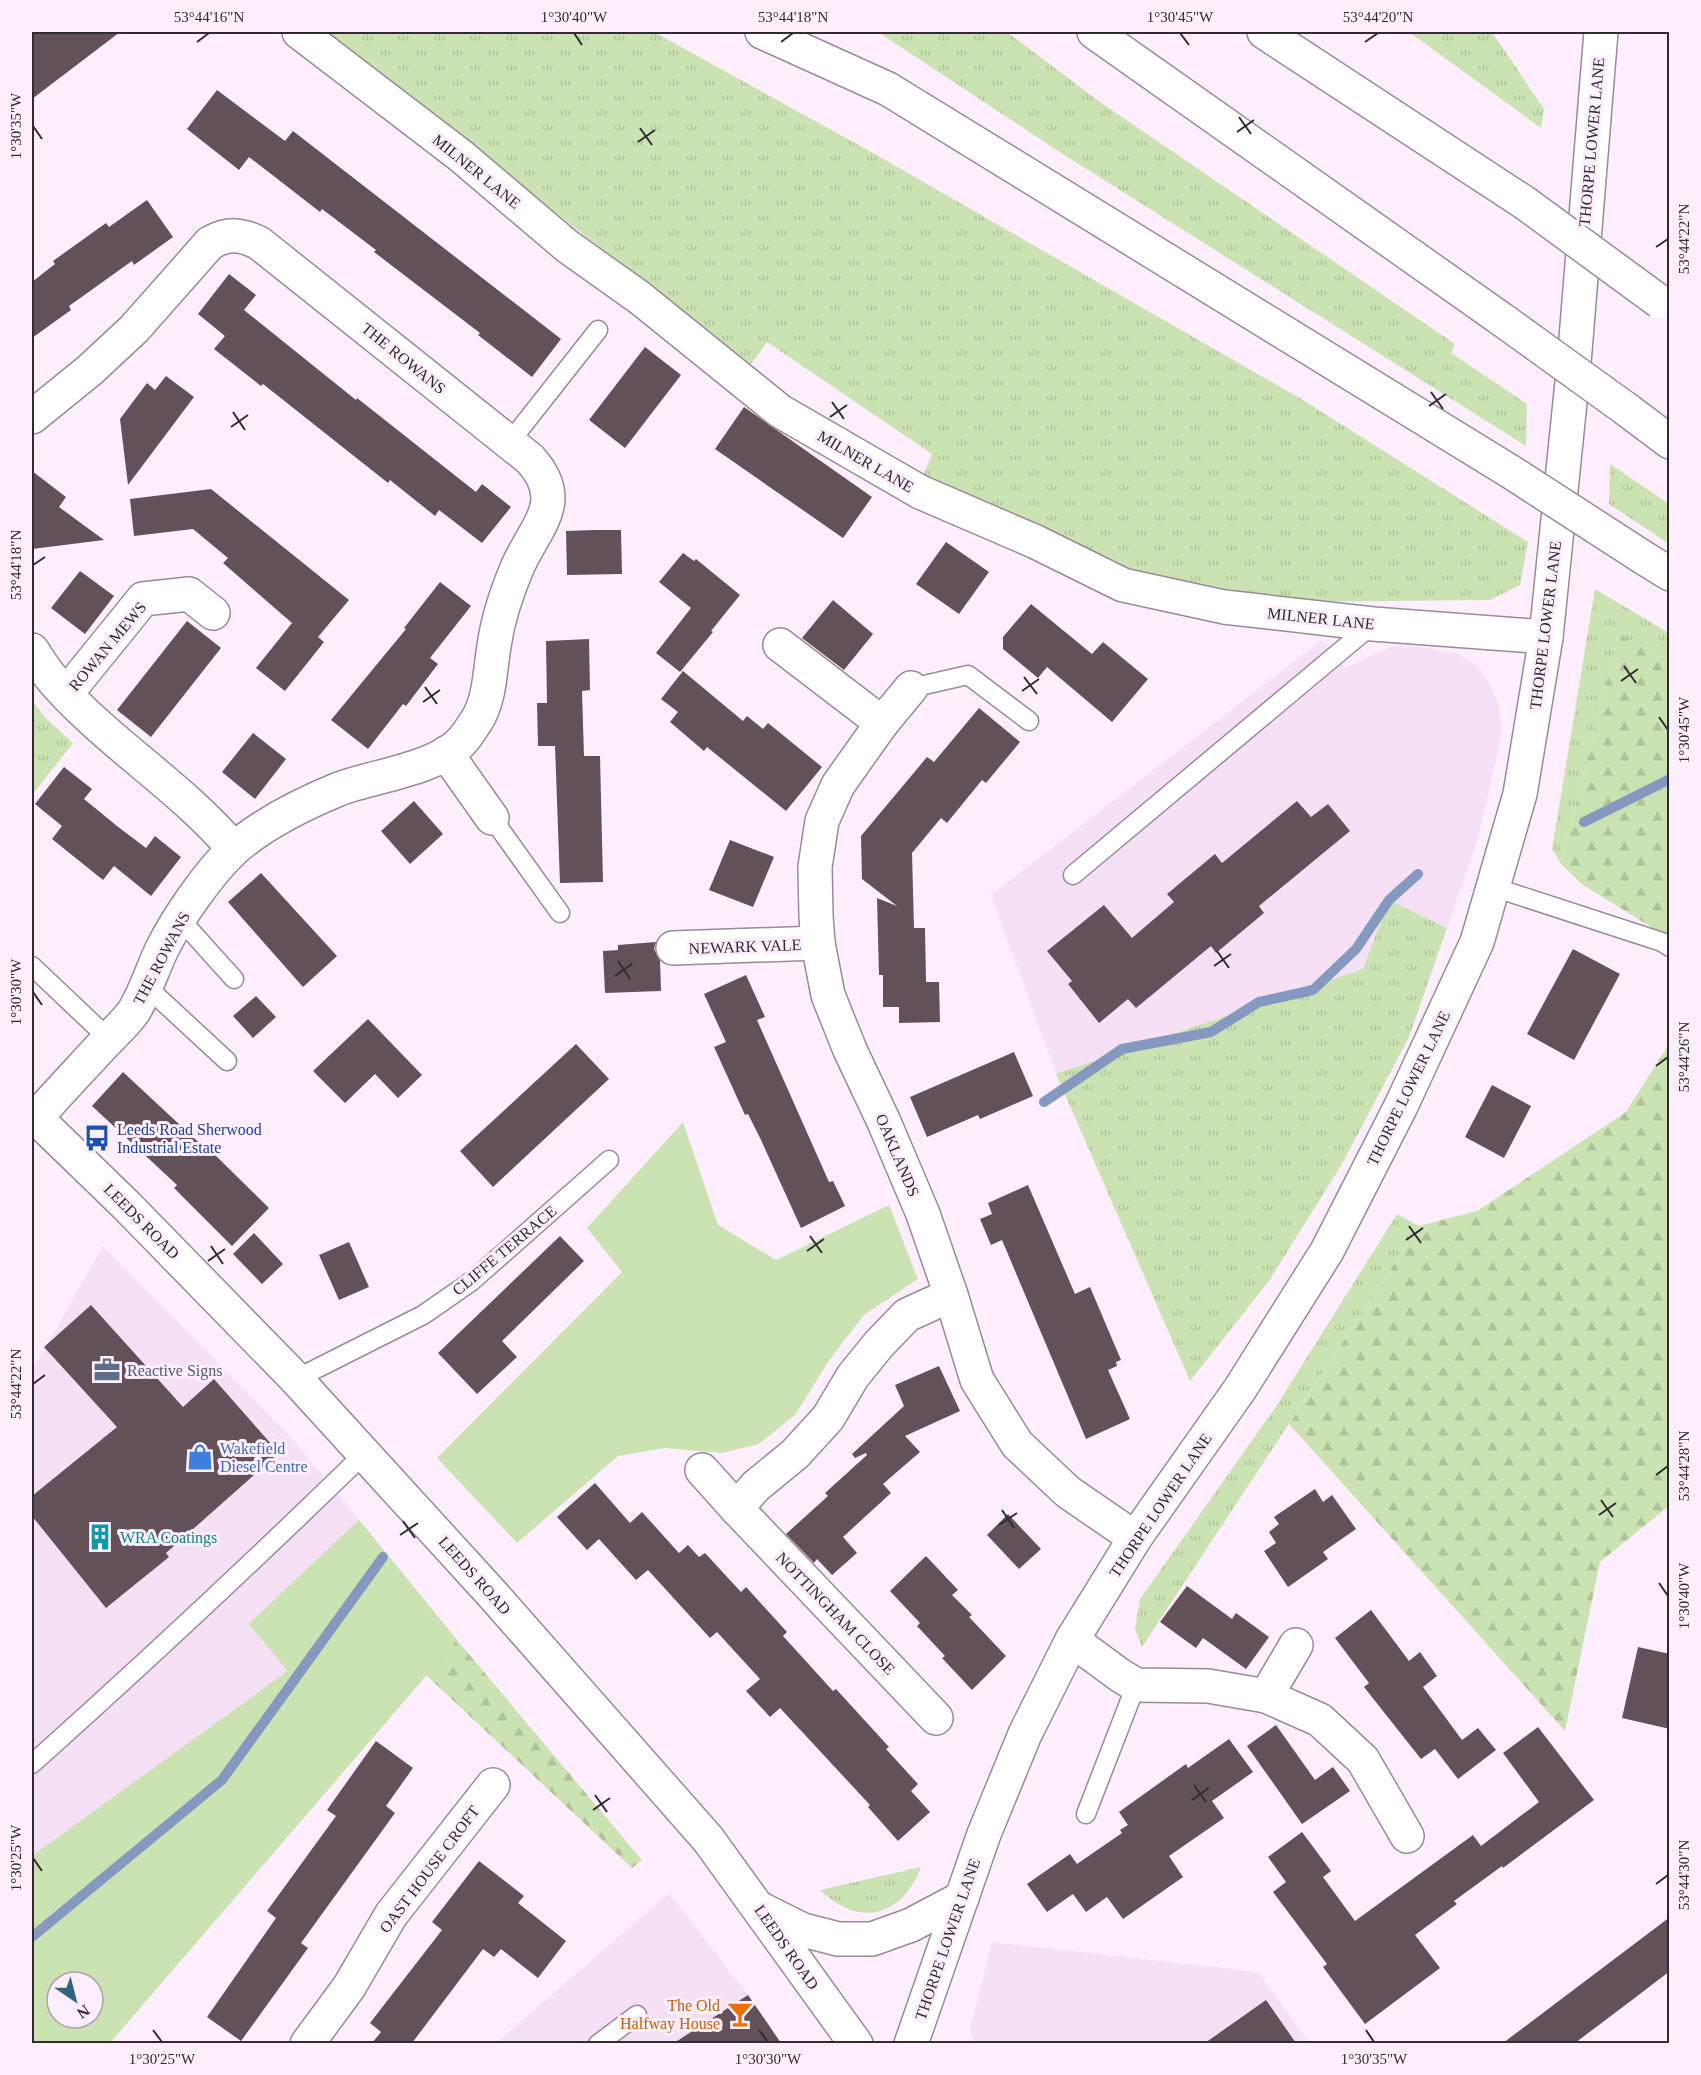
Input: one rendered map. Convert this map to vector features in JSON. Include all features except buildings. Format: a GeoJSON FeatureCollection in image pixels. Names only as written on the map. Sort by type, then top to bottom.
{"type":"FeatureCollection","features":[{"type":"Feature","properties":{"kind":"main road","name":"MILNER LANE"},"geometry":{"type":"LineString","coordinates":[[299,32],[461,156],[567,246],[640,298],[780,411],[920,492],[1036,542],[1123,585],[1224,607],[1373,624],[1546,637]]}},
{"type":"Feature","properties":{"kind":"main road"},"geometry":{"type":"LineString","coordinates":[[762,32],[888,89]]}},
{"type":"Feature","properties":{"kind":"main road"},"geometry":{"type":"LineString","coordinates":[[814,32],[888,89],[1510,472],[1657,566]]}},
{"type":"Feature","properties":{"kind":"main road"},"geometry":{"type":"LineString","coordinates":[[1094,32],[1504,321],[1670,442]]}},
{"type":"Feature","properties":{"kind":"main road"},"geometry":{"type":"LineString","coordinates":[[1264,32],[1525,203],[1665,305]]}},
{"type":"Feature","properties":{"kind":"main road"},"geometry":{"type":"LineString","coordinates":[[1306,32],[1427,137]]}},
{"type":"Feature","properties":{"kind":"main road","name":"THORPE LOWER LANE"},"geometry":{"type":"LineString","coordinates":[[910,2043],[984,1834],[1025,1734],[1072,1640],[1135,1538],[1240,1389],[1327,1251],[1401,1106],[1477,942],[1520,794],[1546,637],[1574,363],[1601,32]]}},
{"type":"Feature","properties":{"kind":"main road","name":"THE ROWANS"},"geometry":{"type":"LineString","coordinates":[[32,417],[134,329],[210,243],[221,237],[235,235],[247,237],[259,243],[530,459],[541,471],[548,487],[549,504],[545,519],[523,554],[502,603],[489,687],[478,718],[460,743],[434,759],[340,789],[280,817],[234,849],[208,878],[180,919],[162,949],[147,987],[132,1012],[34,1116]]}},
{"type":"Feature","properties":{"kind":"main road","name":"ROWAN MEWS"},"geometry":{"type":"LineString","coordinates":[[66,694],[143,599],[189,594],[213,613]]}},
{"type":"Feature","properties":{"kind":"main road"},"geometry":{"type":"LineString","coordinates":[[780,645],[882,723]]}},
{"type":"Feature","properties":{"kind":"main road"},"geometry":{"type":"LineString","coordinates":[[32,650],[66,694],[92,720],[199,811],[234,849]]}},
{"type":"Feature","properties":{"kind":"main road","name":"OAKLANDS"},"geometry":{"type":"LineString","coordinates":[[911,688],[882,723],[838,785],[822,821],[815,867],[818,943],[828,994],[850,1050],[923,1214],[977,1380],[1017,1444],[1068,1492],[1135,1538]]}},
{"type":"Feature","properties":{"kind":"main road"},"geometry":{"type":"LineString","coordinates":[[446,753],[492,818]]}},
{"type":"Feature","properties":{"kind":"main road","name":"NEWARK VALE"},"geometry":{"type":"LineString","coordinates":[[673,948],[818,943]]}},
{"type":"Feature","properties":{"kind":"main road","name":"LEEDS ROAD"},"geometry":{"type":"LineString","coordinates":[[34,1116],[126,1205],[296,1379],[494,1596],[708,1839],[856,2043]]}},
{"type":"Feature","properties":{"kind":"main road"},"geometry":{"type":"LineString","coordinates":[[736,1508],[756,1486],[795,1454],[828,1418],[853,1376],[907,1315],[951,1295]]}},
{"type":"Feature","properties":{"kind":"main road","name":"NOTTINGHAM CLOSE"},"geometry":{"type":"LineString","coordinates":[[702,1470],[936,1718]]}},
{"type":"Feature","properties":{"kind":"main road"},"geometry":{"type":"LineString","coordinates":[[1072,1640],[1136,1685],[1208,1686],[1266,1696],[1320,1720],[1363,1760],[1407,1836]]}},
{"type":"Feature","properties":{"kind":"main road"},"geometry":{"type":"LineString","coordinates":[[1266,1696],[1296,1645]]}},
{"type":"Feature","properties":{"kind":"main road","name":"OAST HOUSE CROFT"},"geometry":{"type":"LineString","coordinates":[[307,2043],[349,1987],[391,1915],[493,1785]]}},
{"type":"Feature","properties":{"kind":"main road"},"geometry":{"type":"LineString","coordinates":[[760,1909],[803,1930],[838,1939],[872,1939],[911,1925],[962,1898]]}},
{"type":"Feature","properties":{"kind":"lane"},"geometry":{"type":"LineString","coordinates":[[509,443],[598,330]]}},
{"type":"Feature","properties":{"kind":"lane"},"geometry":{"type":"LineString","coordinates":[[1073,875],[1373,624]]}},
{"type":"Feature","properties":{"kind":"lane"},"geometry":{"type":"LineString","coordinates":[[911,688],[968,675],[1029,721]]}},
{"type":"Feature","properties":{"kind":"lane"},"geometry":{"type":"LineString","coordinates":[[492,818],[560,913]]}},
{"type":"Feature","properties":{"kind":"lane"},"geometry":{"type":"LineString","coordinates":[[1493,887],[1662,942],[1670,947]]}},
{"type":"Feature","properties":{"kind":"lane"},"geometry":{"type":"LineString","coordinates":[[180,919],[234,979]]}},
{"type":"Feature","properties":{"kind":"lane"},"geometry":{"type":"LineString","coordinates":[[32,966],[109,1039]]}},
{"type":"Feature","properties":{"kind":"lane"},"geometry":{"type":"LineString","coordinates":[[147,987],[227,1061]]}},
{"type":"Feature","properties":{"kind":"lane","name":"CLIFFE TERRACE"},"geometry":{"type":"LineString","coordinates":[[296,1379],[423,1315],[472,1281],[609,1160]]}},
{"type":"Feature","properties":{"kind":"lane"},"geometry":{"type":"LineString","coordinates":[[32,1764],[160,1648],[365,1453]]}},
{"type":"Feature","properties":{"kind":"lane"},"geometry":{"type":"LineString","coordinates":[[1086,1814],[1136,1685]]}},
{"type":"Feature","properties":{"kind":"lane"},"geometry":{"type":"LineString","coordinates":[[598,2043],[637,2015]]}},
{"type":"Feature","properties":{"kind":"shaded area"},"geometry":{"type":"Polygon","coordinates":[[[1322,640],[1346,668],[1398,645],[1428,648],[1458,654],[1477,666],[1490,684],[1499,705],[1502,733],[1478,838],[1447,928],[1389,900],[1363,969],[1056,1074],[991,895],[1322,640]]]}},
{"type":"Feature","properties":{"kind":"shaded area"},"geometry":{"type":"Polygon","coordinates":[[[103,1246],[291,1437],[359,1520],[249,1624],[288,1671],[32,1856],[32,1370],[103,1246]]]}},
{"type":"Feature","properties":{"kind":"shaded area"},"geometry":{"type":"Polygon","coordinates":[[[669,1893],[748,1995],[781,2043],[495,2044],[669,1893]]]}},
{"type":"Feature","properties":{"kind":"shaded area"},"geometry":{"type":"Polygon","coordinates":[[[992,1942],[1258,1972],[1310,2043],[974,2044],[970,2029],[992,1942]]]}},
{"type":"Feature","properties":{"kind":"green space"},"geometry":{"type":"Polygon","coordinates":[[[327,32],[654,32],[873,153],[1303,400],[1528,542],[1520,585],[1490,600],[1287,602],[1180,585],[1104,566],[1058,534],[1003,513],[923,476],[932,454],[767,342],[750,366],[327,32]]]}},
{"type":"Feature","properties":{"kind":"green space"},"geometry":{"type":"Polygon","coordinates":[[[878,32],[1007,32],[1100,102],[1455,344],[1451,353],[1527,404],[1526,446],[1058,151],[878,32]]]}},
{"type":"Feature","properties":{"kind":"green space"},"geometry":{"type":"Polygon","coordinates":[[[1409,32],[1492,32],[1544,109],[1541,128],[1409,32]]]}},
{"type":"Feature","properties":{"kind":"green space"},"geometry":{"type":"Polygon","coordinates":[[[1610,464],[1669,504],[1669,544],[1609,504],[1610,464]]]}},
{"type":"Feature","properties":{"kind":"green space"},"geometry":{"type":"Polygon","coordinates":[[[1595,589],[1669,633],[1669,661],[1619,634],[1561,864],[1552,849],[1595,589]]]}},
{"type":"Feature","properties":{"kind":"green space"},"geometry":{"type":"Polygon","coordinates":[[[1619,633],[1669,661],[1669,938],[1583,885],[1561,864],[1619,633]]]}},
{"type":"Feature","properties":{"kind":"green space"},"geometry":{"type":"Polygon","coordinates":[[[32,700],[46,718],[73,743],[32,795],[32,700]]]}},
{"type":"Feature","properties":{"kind":"green space"},"geometry":{"type":"Polygon","coordinates":[[[1389,900],[1447,928],[1409,1037],[1342,1164],[1269,1281],[1190,1381],[1056,1074],[1363,969],[1389,900]]]}},
{"type":"Feature","properties":{"kind":"green space"},"geometry":{"type":"Polygon","coordinates":[[[1669,1044],[1669,1506],[1600,1562],[1565,1731],[1289,1424],[1419,1226],[1477,1211],[1626,1112],[1669,1044]]]}},
{"type":"Feature","properties":{"kind":"green space"},"geometry":{"type":"Polygon","coordinates":[[[683,1122],[718,1225],[776,1260],[889,1205],[918,1279],[864,1315],[830,1359],[795,1415],[759,1444],[722,1453],[665,1448],[618,1456],[517,1543],[437,1458],[622,1272],[587,1228],[683,1122]]]}},
{"type":"Feature","properties":{"kind":"green space"},"geometry":{"type":"Polygon","coordinates":[[[1397,1214],[1419,1226],[1142,1647],[1135,1629],[1140,1599],[1277,1405],[1397,1214]]]}},
{"type":"Feature","properties":{"kind":"green space"},"geometry":{"type":"Polygon","coordinates":[[[359,1520],[642,1860],[632,1868],[426,1675],[32,1856],[288,1671],[249,1624],[359,1520]]]}},
{"type":"Feature","properties":{"kind":"green space"},"geometry":{"type":"Polygon","coordinates":[[[359,1520],[457,1640],[110,2043],[32,2043],[32,1856],[288,1671],[249,1624],[359,1520]]]}},
{"type":"Feature","properties":{"kind":"green space"},"geometry":{"type":"Polygon","coordinates":[[[921,1867],[913,1884],[903,1897],[878,1912],[864,1913],[850,1909],[835,1902],[820,1890],[921,1867]]]}},
{"type":"Feature","properties":{"kind":"waterway"},"geometry":{"type":"LineString","coordinates":[[1584,822],[1670,779]]}},
{"type":"Feature","properties":{"kind":"waterway"},"geometry":{"type":"LineString","coordinates":[[1044,1102],[1122,1049],[1211,1032],[1259,1002],[1313,990],[1356,949],[1389,900],[1418,874]]}},
{"type":"Feature","properties":{"kind":"waterway"},"geometry":{"type":"LineString","coordinates":[[32,1937],[222,1780],[383,1557]]}},
{"type":"Feature","properties":{"kind":"place","name":"Leeds Road Sherwood Industrial Estate"},"geometry":{"type":"Point","coordinates":[97,1138]}},
{"type":"Feature","properties":{"kind":"place","name":"Reactive Signs"},"geometry":{"type":"Point","coordinates":[107,1370]}},
{"type":"Feature","properties":{"kind":"place","name":"Wakefield Diesel Centre"},"geometry":{"type":"Point","coordinates":[200,1457]}},
{"type":"Feature","properties":{"kind":"place","name":"WRA Coatings"},"geometry":{"type":"Point","coordinates":[100,1537]}},
{"type":"Feature","properties":{"kind":"place","name":"The Old Halfway House"},"geometry":{"type":"Point","coordinates":[740,2014]}}]}
